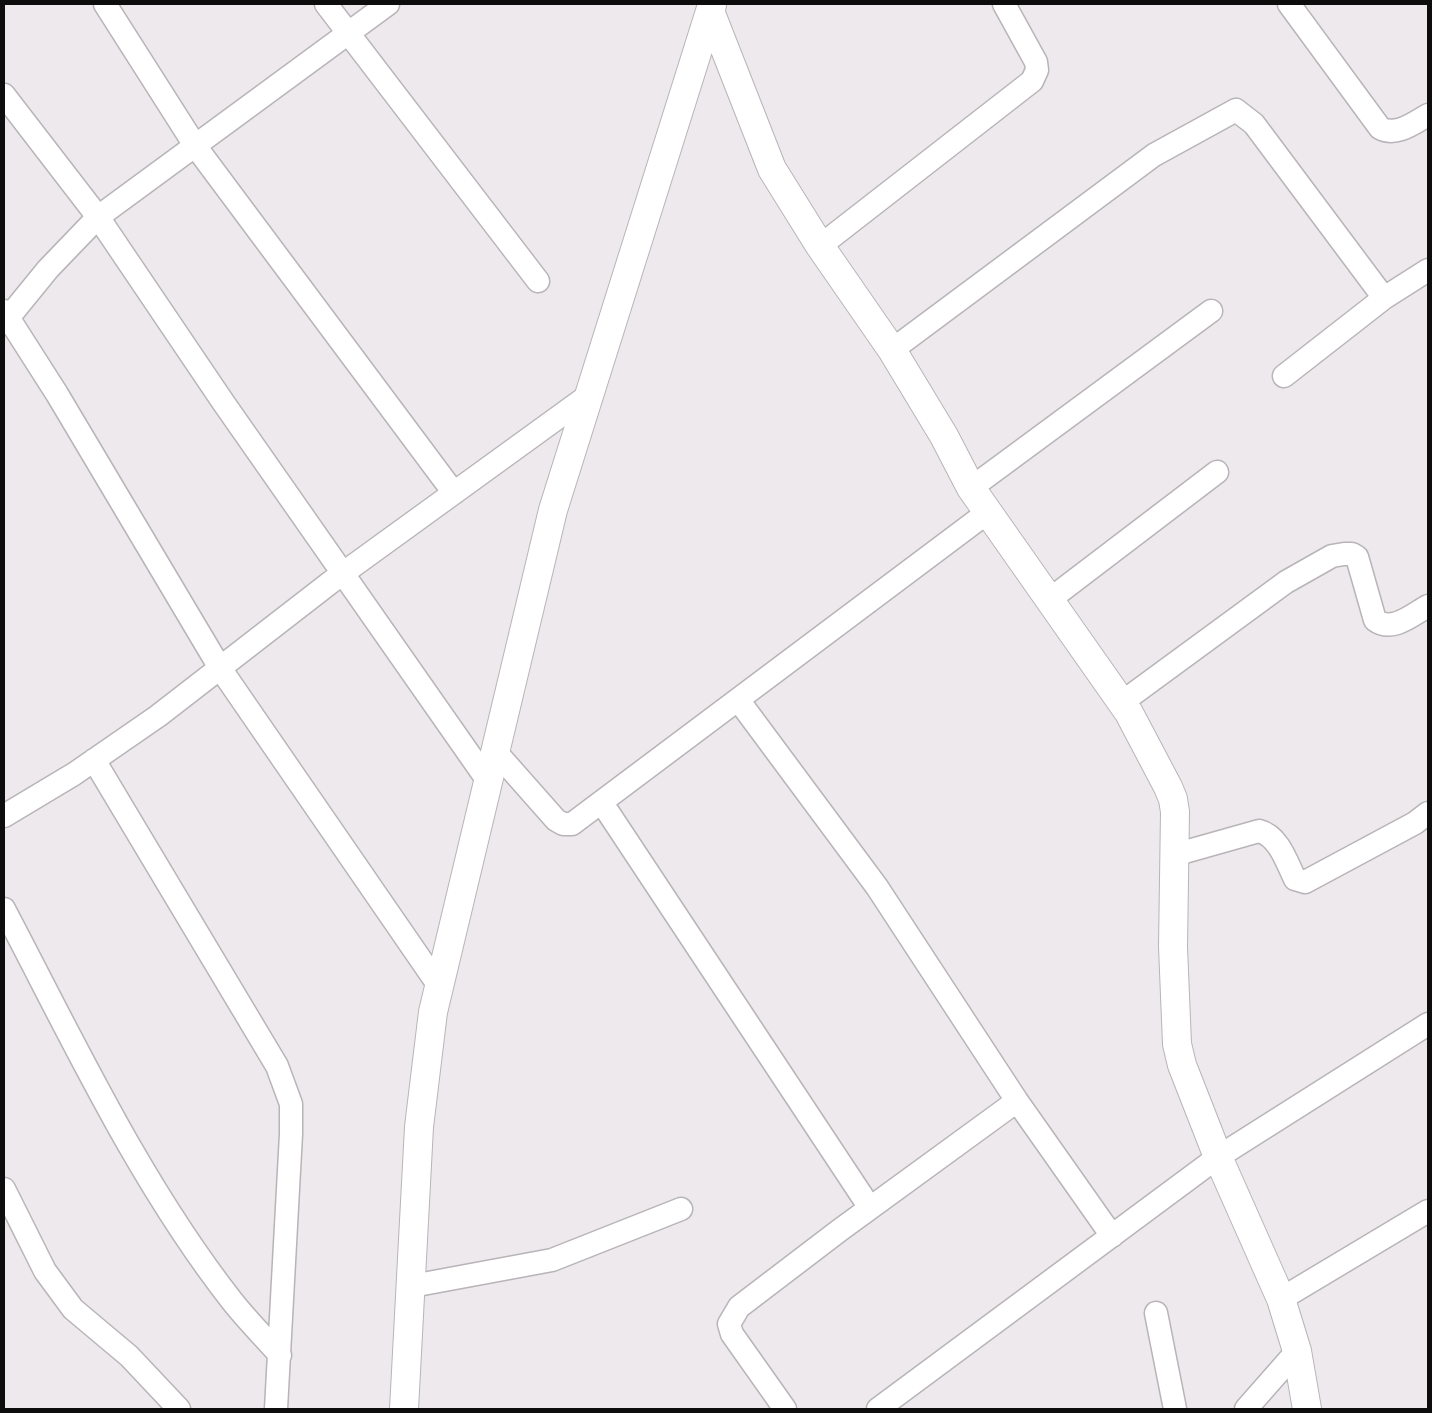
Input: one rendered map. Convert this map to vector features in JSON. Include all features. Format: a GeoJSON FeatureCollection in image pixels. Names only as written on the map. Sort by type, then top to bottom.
{"type":"FeatureCollection","features":[{"type":"Feature","properties":{"kind":"street"},"geometry":{"type":"LineString","coordinates":[[104,4],[196,147],[454,493]]}},
{"type":"Feature","properties":{"kind":"street"},"geometry":{"type":"LineString","coordinates":[[326,4],[538,280]]}},
{"type":"Feature","properties":{"kind":"street"},"geometry":{"type":"LineString","coordinates":[[388,4],[196,147],[98,217],[48,268],[6,317],[220,668],[439,986]]}},
{"type":"Feature","properties":{"kind":"street"},"geometry":{"type":"LineString","coordinates":[[1289,4],[1380,128],[1392,132],[1428,115]]}},
{"type":"Feature","properties":{"kind":"street"},"geometry":{"type":"LineString","coordinates":[[820,246],[1032,81],[1037,70],[1036,62],[1010,5]]}},
{"type":"Feature","properties":{"kind":"street"},"geometry":{"type":"LineString","coordinates":[[712,8],[772,169],[820,246],[892,350],[944,436],[971,488],[1121,703],[1156,762],[1173,800],[1174,967],[1177,1044],[1182,1065],[1218,1157],[1281,1298],[1297,1351],[1307,1409]]}},
{"type":"Feature","properties":{"kind":"street"},"geometry":{"type":"LineString","coordinates":[[404,1409],[419,1128],[433,1012],[553,510],[712,8]]}},
{"type":"Feature","properties":{"kind":"street"},"geometry":{"type":"LineString","coordinates":[[4,95],[98,217],[343,574],[488,781]]}},
{"type":"Feature","properties":{"kind":"street"},"geometry":{"type":"LineString","coordinates":[[892,350],[1154,155],[1236,110],[1254,124],[1384,298]]}},
{"type":"Feature","properties":{"kind":"street"},"geometry":{"type":"LineString","coordinates":[[1284,376],[1384,298],[1428,270]]}},
{"type":"Feature","properties":{"kind":"street"},"geometry":{"type":"LineString","coordinates":[[971,488],[1211,311]]}},
{"type":"Feature","properties":{"kind":"street"},"geometry":{"type":"LineString","coordinates":[[4,816],[94,760],[158,716],[343,574],[589,395]]}},
{"type":"Feature","properties":{"kind":"street"},"geometry":{"type":"LineString","coordinates":[[1049,600],[1217,472]]}},
{"type":"Feature","properties":{"kind":"street"},"geometry":{"type":"LineString","coordinates":[[495,751],[556,820],[563,824],[572,824],[739,701],[988,512]]}},
{"type":"Feature","properties":{"kind":"street"},"geometry":{"type":"LineString","coordinates":[[1121,703],[1286,582],[1332,556],[1352,554],[1357,557],[1375,620],[1381,625],[1393,625],[1428,606]]}},
{"type":"Feature","properties":{"kind":"street"},"geometry":{"type":"LineString","coordinates":[[739,701],[877,887],[1017,1101],[1112,1236]]}},
{"type":"Feature","properties":{"kind":"street"},"geometry":{"type":"LineString","coordinates":[[94,760],[277,1066],[286,1086],[291,1104],[292,1134],[276,1409]]}},
{"type":"Feature","properties":{"kind":"street"},"geometry":{"type":"LineString","coordinates":[[602,803],[870,1208]]}},
{"type":"Feature","properties":{"kind":"street"},"geometry":{"type":"LineString","coordinates":[[1174,856],[1259,831],[1266,834],[1276,843],[1296,879],[1305,882],[1428,813]]}},
{"type":"Feature","properties":{"kind":"street"},"geometry":{"type":"LineString","coordinates":[[4,909],[104,1099],[152,1184],[232,1301],[280,1355]]}},
{"type":"Feature","properties":{"kind":"street"},"geometry":{"type":"LineString","coordinates":[[878,1409],[1218,1157],[1428,1024]]}},
{"type":"Feature","properties":{"kind":"street"},"geometry":{"type":"LineString","coordinates":[[785,1409],[732,1334],[729,1324],[739,1307],[870,1208],[1017,1101]]}},
{"type":"Feature","properties":{"kind":"street"},"geometry":{"type":"LineString","coordinates":[[4,1189],[44,1271],[73,1309],[129,1356],[179,1409]]}},
{"type":"Feature","properties":{"kind":"street"},"geometry":{"type":"LineString","coordinates":[[412,1286],[552,1260],[681,1209]]}},
{"type":"Feature","properties":{"kind":"street"},"geometry":{"type":"LineString","coordinates":[[1281,1298],[1428,1211]]}},
{"type":"Feature","properties":{"kind":"street"},"geometry":{"type":"LineString","coordinates":[[1156,1313],[1175,1409]]}},
{"type":"Feature","properties":{"kind":"street"},"geometry":{"type":"LineString","coordinates":[[1246,1409],[1297,1351]]}}]}
